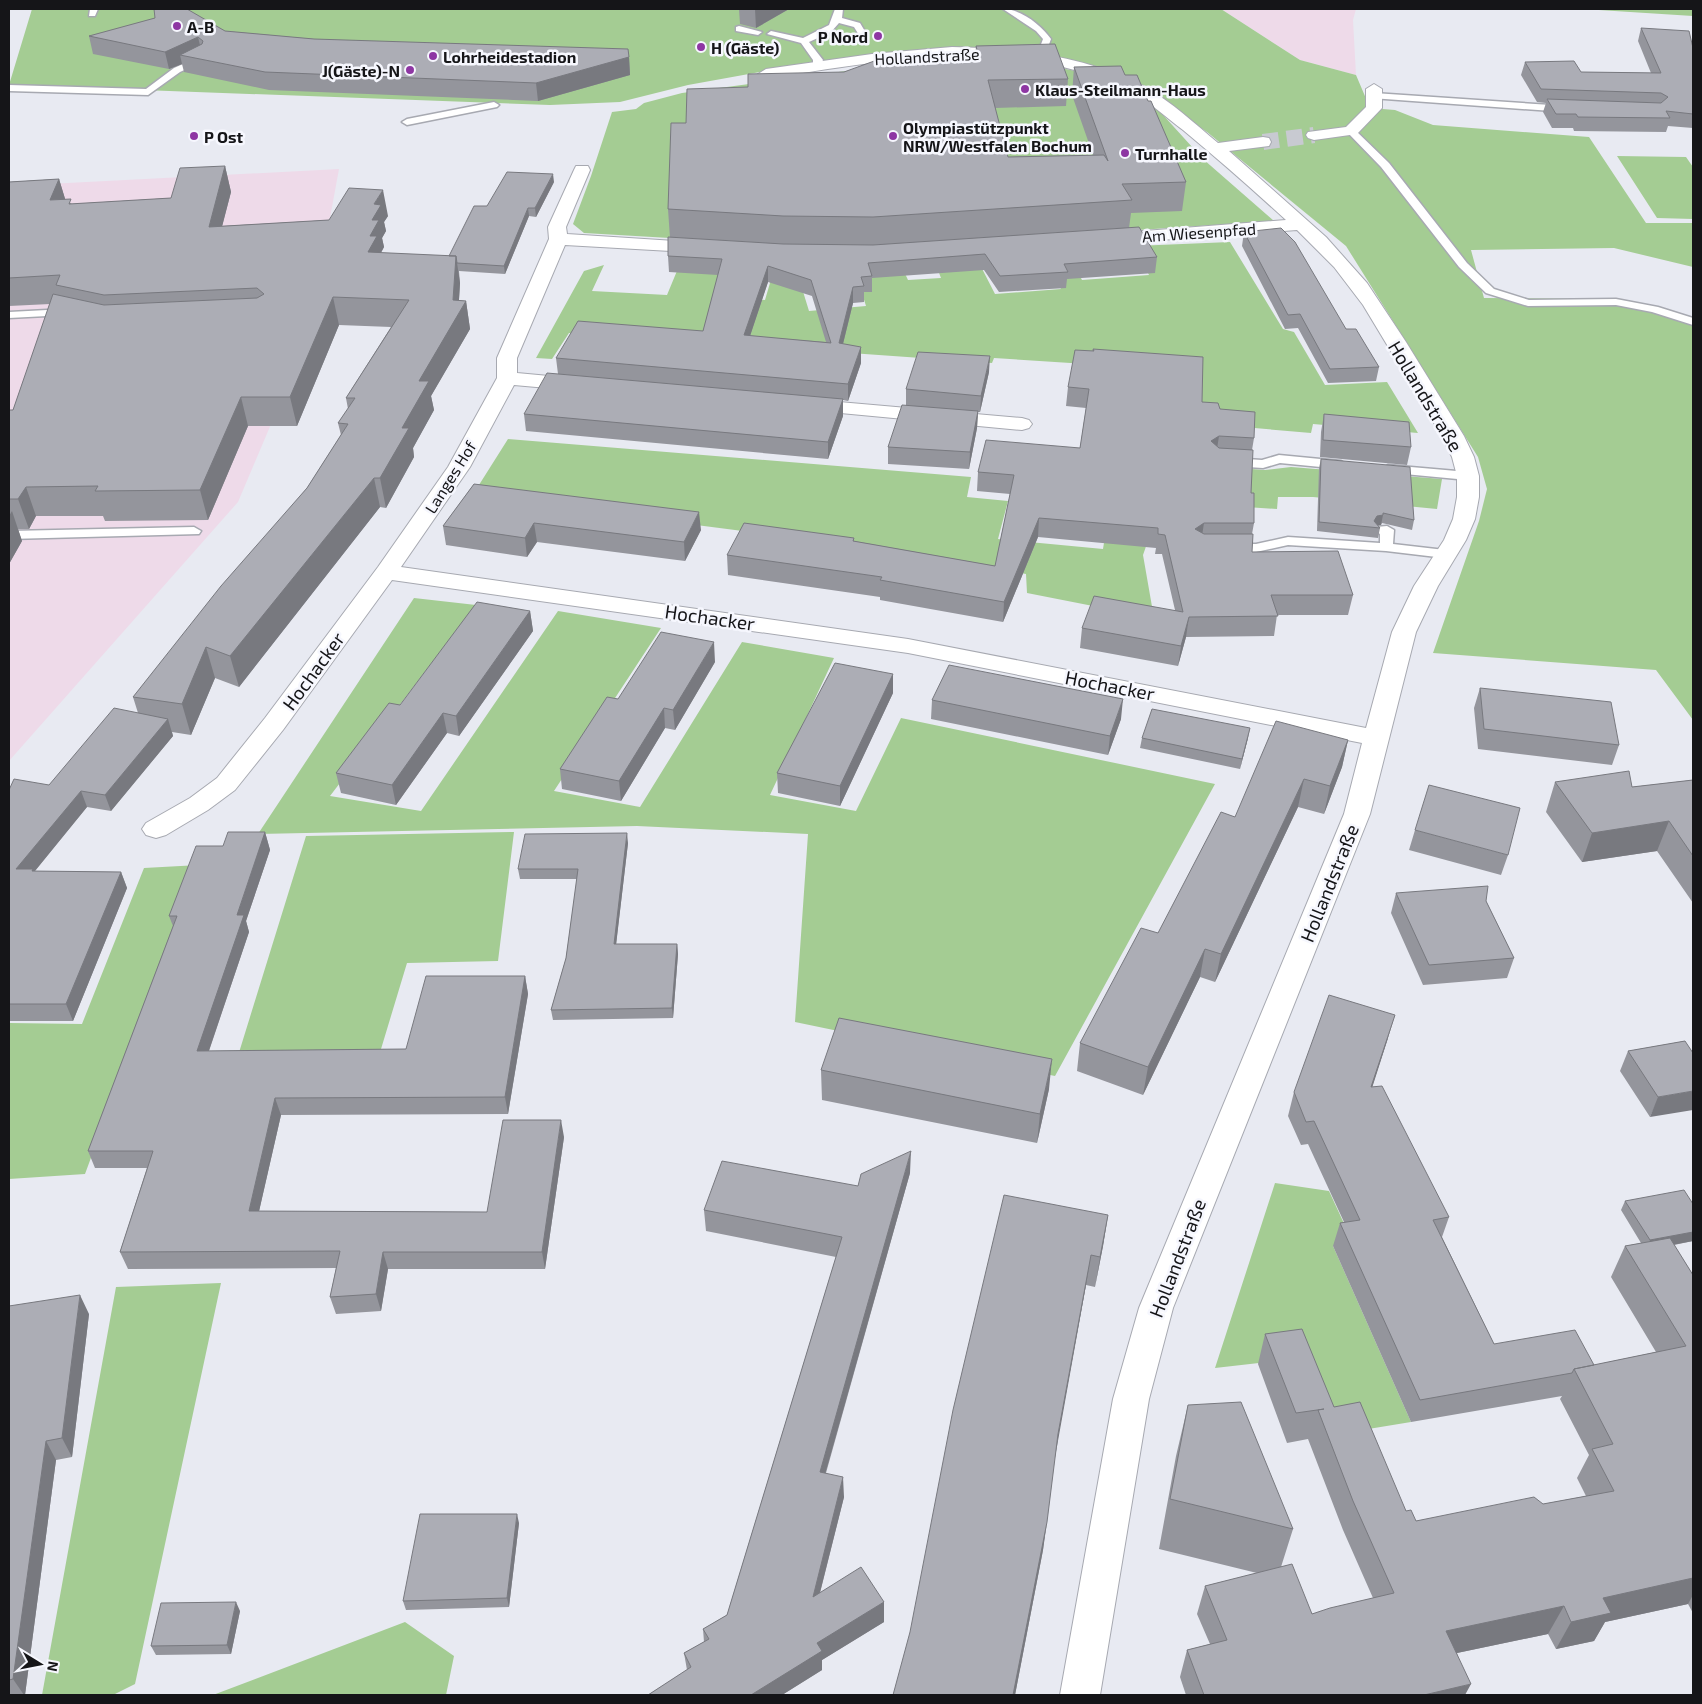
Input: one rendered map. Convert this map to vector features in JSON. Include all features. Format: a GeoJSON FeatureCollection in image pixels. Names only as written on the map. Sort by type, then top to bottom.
{"type":"FeatureCollection","features":[{"type":"Feature","properties":{"kind":"street","name":"Hollandstraße"},"geometry":{"type":"LineString","coordinates":[[766,74],[871,58],[978,52],[1032,59],[1088,71],[1134,88],[1160,104],[1215,148],[1336,256],[1361,288],[1453,436],[1463,457],[1468,476],[1468,498],[1464,519],[1426,586],[1404,632],[1357,814],[1156,1308],[1131,1399],[1080,1695]]}},
{"type":"Feature","properties":{"kind":"street"},"geometry":{"type":"LineString","coordinates":[[1314,135],[1351,130],[1374,108],[1374,92]]}},
{"type":"Feature","properties":{"kind":"street"},"geometry":{"type":"LineString","coordinates":[[1215,148],[1263,142]]}},
{"type":"Feature","properties":{"kind":"street","name":"Langes Hof"},"geometry":{"type":"LineString","coordinates":[[386,572],[459,467],[507,378],[506,358],[558,239],[557,227],[582,170]]}},
{"type":"Feature","properties":{"kind":"street","name":"Am Wiesenpfad"},"geometry":{"type":"LineString","coordinates":[[1084,240],[1302,224]]}},
{"type":"Feature","properties":{"kind":"street"},"geometry":{"type":"LineString","coordinates":[[558,239],[725,249]]}},
{"type":"Feature","properties":{"kind":"street"},"geometry":{"type":"LineString","coordinates":[[507,378],[596,386]]}},
{"type":"Feature","properties":{"kind":"street"},"geometry":{"type":"LineString","coordinates":[[784,403],[1022,424]]}},
{"type":"Feature","properties":{"kind":"street","name":"Hochacker"},"geometry":{"type":"LineString","coordinates":[[156,829],[199,804],[226,784],[274,724],[386,572],[915,648],[1376,738]]}},
{"type":"Feature","properties":{"kind":"lane"},"geometry":{"type":"LineString","coordinates":[[771,34],[804,41],[824,33],[838,20],[839,9]]}},
{"type":"Feature","properties":{"kind":"lane"},"geometry":{"type":"LineString","coordinates":[[1007,9],[1039,30],[1047,39],[1044,48],[1032,59]]}},
{"type":"Feature","properties":{"kind":"lane"},"geometry":{"type":"LineString","coordinates":[[838,20],[858,25],[862,33]]}},
{"type":"Feature","properties":{"kind":"lane"},"geometry":{"type":"LineString","coordinates":[[739,28],[758,32]]}},
{"type":"Feature","properties":{"kind":"lane"},"geometry":{"type":"LineString","coordinates":[[804,41],[818,60],[816,66]]}},
{"type":"Feature","properties":{"kind":"lane"},"geometry":{"type":"LineString","coordinates":[[9,88],[148,92],[177,70],[201,59]]}},
{"type":"Feature","properties":{"kind":"lane"},"geometry":{"type":"LineString","coordinates":[[1374,92],[1576,110]]}},
{"type":"Feature","properties":{"kind":"lane"},"geometry":{"type":"LineString","coordinates":[[407,122],[494,104]]}},
{"type":"Feature","properties":{"kind":"lane"},"geometry":{"type":"LineString","coordinates":[[1351,130],[1385,165],[1464,265],[1490,291],[1528,303],[1616,302],[1654,309],[1693,322]]}},
{"type":"Feature","properties":{"kind":"lane"},"geometry":{"type":"LineString","coordinates":[[9,315],[47,313],[84,321]]}},
{"type":"Feature","properties":{"kind":"lane"},"geometry":{"type":"LineString","coordinates":[[1216,461],[1264,464],[1279,459],[1359,466]]}},
{"type":"Feature","properties":{"kind":"lane"},"geometry":{"type":"LineString","coordinates":[[1378,468],[1468,476]]}},
{"type":"Feature","properties":{"kind":"lane"},"geometry":{"type":"LineString","coordinates":[[1381,530],[1387,530],[1386,547]]}},
{"type":"Feature","properties":{"kind":"lane"},"geometry":{"type":"LineString","coordinates":[[9,535],[194,531]]}},
{"type":"Feature","properties":{"kind":"lane"},"geometry":{"type":"LineString","coordinates":[[1219,548],[1256,548],[1288,541],[1386,547],[1445,554]]}},
{"type":"Feature","properties":{"kind":"shaded area"},"geometry":{"type":"Polygon","coordinates":[[[1221,9],[1356,9],[1353,20],[1356,75],[1300,60],[1221,9]]]}},
{"type":"Feature","properties":{"kind":"shaded area"},"geometry":{"type":"Polygon","coordinates":[[[339,169],[308,337],[238,502],[9,761],[9,186],[339,169]]]}},
{"type":"Feature","properties":{"kind":"green space"},"geometry":{"type":"Polygon","coordinates":[[[32,9],[1221,9],[1300,60],[1356,75],[1370,108],[1395,110],[1433,125],[1589,137],[1646,223],[1693,223],[1693,267],[1614,248],[1471,250],[1484,298],[1615,299],[1656,306],[1693,318],[1693,720],[1656,670],[1433,653],[1479,521],[1487,489],[1478,457],[1346,246],[1207,132],[1164,104],[1114,78],[1007,53],[816,62],[688,85],[620,102],[550,105],[9,85],[32,9]]]}},
{"type":"Feature","properties":{"kind":"green space"},"geometry":{"type":"Polygon","coordinates":[[[1583,9],[1693,9],[1693,16],[1583,9]]]}},
{"type":"Feature","properties":{"kind":"green space","name":"Olympiastützpunkt NRW/Westfalen Bochum"},"geometry":{"type":"Polygon","coordinates":[[[936,55],[1005,57],[1086,73],[1154,105],[1203,159],[1274,221],[912,245],[774,244],[584,233],[573,224],[612,112],[636,109],[644,103],[682,93],[891,65],[936,55]]]}},
{"type":"Feature","properties":{"kind":"green space"},"geometry":{"type":"Polygon","coordinates":[[[1617,156],[1686,157],[1693,167],[1693,219],[1657,218],[1617,156]]]}},
{"type":"Feature","properties":{"kind":"green space"},"geometry":{"type":"Polygon","coordinates":[[[1230,242],[1283,329],[1294,332],[1325,385],[1387,382],[1418,433],[1313,424],[1311,433],[1173,421],[1164,369],[994,358],[992,363],[569,333],[552,359],[536,358],[584,271],[604,265],[592,291],[667,295],[684,254],[728,256],[714,296],[765,300],[777,259],[793,259],[809,311],[866,306],[852,261],[898,259],[908,280],[941,278],[933,257],[975,255],[995,294],[1061,289],[1039,249],[1065,247],[1082,280],[1149,275],[1135,246],[1230,242]]]}},
{"type":"Feature","properties":{"kind":"green space"},"geometry":{"type":"Polygon","coordinates":[[[508,439],[971,477],[967,497],[1008,501],[998,539],[1103,549],[1111,500],[1153,462],[1265,470],[1291,467],[1442,479],[1437,509],[1313,497],[1278,497],[1277,509],[1187,503],[1150,535],[1143,555],[1154,618],[1027,593],[1026,574],[904,552],[472,496],[508,439]]]}},
{"type":"Feature","properties":{"kind":"green space"},"geometry":{"type":"Polygon","coordinates":[[[414,598],[476,605],[330,796],[421,811],[558,611],[661,628],[554,791],[640,807],[742,642],[834,658],[770,795],[856,811],[901,718],[1215,784],[1055,1076],[795,1022],[808,834],[637,826],[258,834],[414,598]]]}},
{"type":"Feature","properties":{"kind":"green space"},"geometry":{"type":"Polygon","coordinates":[[[514,832],[498,961],[407,963],[378,1059],[237,1059],[306,836],[514,832]]]}},
{"type":"Feature","properties":{"kind":"green space"},"geometry":{"type":"Polygon","coordinates":[[[199,865],[85,1174],[9,1179],[9,1023],[82,1024],[144,868],[199,865]]]}},
{"type":"Feature","properties":{"kind":"green space"},"geometry":{"type":"Polygon","coordinates":[[[1275,1183],[1329,1191],[1353,1243],[1333,1246],[1411,1422],[1350,1432],[1293,1359],[1215,1368],[1275,1183]]]}},
{"type":"Feature","properties":{"kind":"green space"},"geometry":{"type":"Polygon","coordinates":[[[221,1283],[135,1684],[113,1695],[42,1695],[116,1287],[221,1283]]]}},
{"type":"Feature","properties":{"kind":"green space"},"geometry":{"type":"Polygon","coordinates":[[[405,1622],[454,1656],[446,1695],[213,1695],[405,1622]]]}},
{"type":"Feature","properties":{"kind":"building"},"geometry":{"type":"Polygon","coordinates":[[[154,9],[187,9],[225,31],[314,39],[628,49],[629,57],[536,83],[265,72],[180,55],[202,44],[203,41],[198,37],[165,52],[89,36],[155,18],[154,9]]]}},
{"type":"Feature","properties":{"kind":"building"},"geometry":{"type":"Polygon","coordinates":[[[1641,28],[1689,31],[1693,48],[1693,114],[1666,111],[1670,118],[1578,117],[1576,114],[1556,114],[1547,99],[1661,103],[1668,97],[1661,93],[1541,89],[1525,62],[1574,61],[1581,72],[1661,73],[1641,28]]]}},
{"type":"Feature","properties":{"kind":"building","name":"Olympiastützpunkt NRW/Westfalen Bochum"},"geometry":{"type":"Polygon","coordinates":[[[1055,44],[1068,79],[988,80],[1008,157],[1104,155],[1108,161],[1074,67],[1121,66],[1125,75],[1137,75],[1148,101],[1151,101],[1186,182],[1122,184],[1132,200],[873,217],[783,216],[668,209],[671,123],[686,123],[687,89],[748,87],[748,74],[844,72],[877,60],[979,57],[976,46],[1055,44]]]}},
{"type":"Feature","properties":{"kind":"building"},"geometry":{"type":"Polygon","coordinates":[[[225,166],[209,227],[329,220],[349,188],[383,190],[374,204],[381,205],[372,220],[379,220],[370,236],[377,236],[368,252],[456,256],[453,300],[466,301],[419,381],[429,381],[402,428],[409,428],[380,478],[374,478],[230,656],[206,647],[182,704],[133,697],[221,586],[307,488],[348,424],[338,423],[355,398],[346,398],[409,300],[333,297],[290,397],[241,397],[200,490],[95,491],[98,486],[26,487],[18,499],[9,499],[9,410],[13,410],[53,294],[104,305],[257,298],[264,294],[257,288],[104,295],[56,285],[60,275],[9,278],[9,182],[59,179],[50,200],[71,199],[69,204],[171,198],[180,168],[225,166]]]}},
{"type":"Feature","properties":{"kind":"building"},"geometry":{"type":"Polygon","coordinates":[[[507,172],[553,174],[535,208],[528,208],[504,266],[457,263],[456,256],[449,256],[474,206],[487,206],[507,172]]]}},
{"type":"Feature","properties":{"kind":"building"},"geometry":{"type":"Polygon","coordinates":[[[1139,227],[1157,257],[1064,264],[1068,272],[1000,276],[985,254],[868,263],[872,276],[861,277],[864,286],[853,287],[839,343],[861,347],[848,384],[556,358],[578,321],[703,331],[722,259],[668,256],[668,237],[783,244],[873,245],[1139,227]],[[768,266],[744,335],[831,343],[811,280],[768,266]]]}},
{"type":"Feature","properties":{"kind":"building"},"geometry":{"type":"Polygon","coordinates":[[[1281,228],[1295,242],[1346,329],[1356,329],[1379,367],[1330,369],[1300,314],[1288,315],[1244,232],[1281,228]]]}},
{"type":"Feature","properties":{"kind":"building"},"geometry":{"type":"Polygon","coordinates":[[[1093,349],[1203,357],[1202,402],[1218,403],[1220,409],[1255,412],[1254,438],[1219,436],[1211,441],[1219,448],[1253,450],[1251,493],[1254,493],[1254,523],[1204,523],[1195,529],[1204,534],[1253,534],[1252,552],[1338,551],[1353,595],[1271,595],[1278,616],[1189,617],[1181,646],[1082,628],[1094,596],[1183,612],[1165,535],[1158,534],[1158,528],[1039,518],[1004,602],[880,580],[882,577],[727,555],[744,523],[854,538],[853,541],[995,566],[1014,475],[978,472],[986,440],[1080,448],[1089,389],[1068,387],[1075,350],[1094,351],[1093,349]]]}},
{"type":"Feature","properties":{"kind":"building"},"geometry":{"type":"Polygon","coordinates":[[[918,352],[990,356],[981,396],[906,389],[918,352]]]}},
{"type":"Feature","properties":{"kind":"building"},"geometry":{"type":"Polygon","coordinates":[[[547,373],[843,399],[828,442],[524,414],[547,373]]]}},
{"type":"Feature","properties":{"kind":"building"},"geometry":{"type":"Polygon","coordinates":[[[902,405],[978,411],[970,452],[888,447],[902,405]]]}},
{"type":"Feature","properties":{"kind":"building"},"geometry":{"type":"Polygon","coordinates":[[[1324,414],[1409,422],[1411,447],[1323,440],[1324,414]]]}},
{"type":"Feature","properties":{"kind":"building"},"geometry":{"type":"Polygon","coordinates":[[[1321,459],[1410,467],[1414,520],[1383,513],[1383,515],[1377,516],[1374,521],[1380,528],[1319,522],[1321,459]]]}},
{"type":"Feature","properties":{"kind":"building"},"geometry":{"type":"Polygon","coordinates":[[[474,484],[699,512],[684,542],[534,523],[525,538],[443,526],[474,484]]]}},
{"type":"Feature","properties":{"kind":"building"},"geometry":{"type":"Polygon","coordinates":[[[477,602],[530,611],[456,716],[443,713],[392,785],[336,773],[389,703],[400,705],[477,602]]]}},
{"type":"Feature","properties":{"kind":"building"},"geometry":{"type":"Polygon","coordinates":[[[661,632],[714,642],[673,710],[664,708],[619,781],[560,769],[607,697],[618,699],[661,632]]]}},
{"type":"Feature","properties":{"kind":"building"},"geometry":{"type":"Polygon","coordinates":[[[835,663],[893,674],[840,786],[777,773],[835,663]]]}},
{"type":"Feature","properties":{"kind":"building"},"geometry":{"type":"Polygon","coordinates":[[[949,665],[1123,699],[1110,736],[932,700],[949,665]]]}},
{"type":"Feature","properties":{"kind":"building"},"geometry":{"type":"Polygon","coordinates":[[[1480,688],[1611,702],[1619,745],[1484,729],[1480,688]]]}},
{"type":"Feature","properties":{"kind":"building"},"geometry":{"type":"Polygon","coordinates":[[[114,708],[168,719],[105,795],[81,791],[16,869],[33,869],[32,871],[121,872],[66,1004],[9,1004],[9,790],[14,779],[49,785],[114,708]]]}},
{"type":"Feature","properties":{"kind":"building"},"geometry":{"type":"Polygon","coordinates":[[[1152,709],[1250,728],[1242,759],[1142,738],[1152,709]]]}},
{"type":"Feature","properties":{"kind":"building"},"geometry":{"type":"Polygon","coordinates":[[[1276,721],[1348,740],[1330,786],[1304,779],[1221,954],[1205,949],[1148,1067],[1080,1043],[1141,928],[1158,933],[1221,812],[1235,817],[1276,721]]]}},
{"type":"Feature","properties":{"kind":"building"},"geometry":{"type":"Polygon","coordinates":[[[1629,771],[1632,787],[1693,780],[1693,856],[1669,821],[1592,833],[1555,782],[1629,771]]]}},
{"type":"Feature","properties":{"kind":"building"},"geometry":{"type":"Polygon","coordinates":[[[1429,785],[1520,808],[1508,855],[1415,830],[1429,785]]]}},
{"type":"Feature","properties":{"kind":"building"},"geometry":{"type":"Polygon","coordinates":[[[228,832],[265,832],[237,915],[244,915],[197,1051],[406,1049],[426,976],[525,976],[505,1097],[275,1098],[249,1211],[487,1212],[503,1120],[561,1120],[542,1252],[383,1252],[376,1294],[330,1297],[340,1251],[120,1252],[153,1151],[88,1151],[177,916],[169,916],[196,846],[223,846],[228,832]]]}},
{"type":"Feature","properties":{"kind":"building"},"geometry":{"type":"Polygon","coordinates":[[[627,833],[614,944],[677,944],[672,1008],[551,1010],[566,958],[578,869],[518,869],[525,834],[627,833]]]}},
{"type":"Feature","properties":{"kind":"building"},"geometry":{"type":"Polygon","coordinates":[[[1488,886],[1486,901],[1514,958],[1429,965],[1396,893],[1488,886]]]}},
{"type":"Feature","properties":{"kind":"building"},"geometry":{"type":"Polygon","coordinates":[[[1329,995],[1395,1015],[1371,1087],[1382,1086],[1449,1217],[1433,1220],[1494,1344],[1575,1330],[1594,1365],[1574,1369],[1572,1373],[1420,1400],[1340,1223],[1360,1220],[1314,1121],[1306,1122],[1294,1092],[1329,995]]]}},
{"type":"Feature","properties":{"kind":"building"},"geometry":{"type":"Polygon","coordinates":[[[839,1018],[1052,1059],[1040,1114],[821,1070],[839,1018]]]}},
{"type":"Feature","properties":{"kind":"building"},"geometry":{"type":"Polygon","coordinates":[[[1685,1041],[1693,1053],[1693,1091],[1658,1097],[1628,1051],[1685,1041]]]}},
{"type":"Feature","properties":{"kind":"building"},"geometry":{"type":"Polygon","coordinates":[[[911,1151],[820,1472],[843,1477],[813,1597],[861,1567],[884,1602],[817,1643],[822,1651],[751,1695],[648,1695],[691,1667],[684,1653],[709,1639],[703,1629],[727,1615],[842,1237],[704,1210],[722,1161],[858,1186],[861,1174],[911,1151]]]}},
{"type":"Feature","properties":{"kind":"building"},"geometry":{"type":"Polygon","coordinates":[[[1684,1190],[1693,1204],[1693,1232],[1650,1240],[1625,1201],[1684,1190]]]}},
{"type":"Feature","properties":{"kind":"building"},"geometry":{"type":"Polygon","coordinates":[[[1004,1195],[1108,1215],[1100,1257],[1091,1255],[1058,1434],[1047,1522],[1013,1695],[893,1695],[910,1632],[953,1410],[1004,1195]]]}},
{"type":"Feature","properties":{"kind":"building"},"geometry":{"type":"Polygon","coordinates":[[[1670,1238],[1693,1275],[1693,1578],[1603,1598],[1611,1613],[1571,1622],[1564,1606],[1446,1631],[1471,1684],[1424,1695],[1204,1695],[1187,1650],[1227,1640],[1205,1586],[1292,1564],[1312,1614],[1394,1593],[1353,1501],[1318,1410],[1324,1409],[1296,1413],[1265,1334],[1302,1329],[1334,1407],[1360,1402],[1406,1511],[1411,1510],[1416,1521],[1534,1497],[1543,1504],[1614,1491],[1592,1449],[1613,1444],[1574,1369],[1686,1346],[1625,1246],[1670,1238]]]}},
{"type":"Feature","properties":{"kind":"building"},"geometry":{"type":"Polygon","coordinates":[[[80,1295],[62,1438],[46,1441],[13,1679],[9,1680],[9,1306],[80,1295]]]}},
{"type":"Feature","properties":{"kind":"building"},"geometry":{"type":"Polygon","coordinates":[[[1241,1402],[1293,1529],[1170,1499],[1188,1405],[1241,1402]]]}},
{"type":"Feature","properties":{"kind":"building"},"geometry":{"type":"Polygon","coordinates":[[[420,1514],[517,1514],[507,1598],[403,1601],[420,1514]]]}},
{"type":"Feature","properties":{"kind":"building"},"geometry":{"type":"Polygon","coordinates":[[[236,1602],[227,1645],[151,1646],[161,1603],[236,1602]]]}},
{"type":"Feature","properties":{"kind":"tunnel"},"geometry":{"type":"LineString","coordinates":[[1263,142],[1314,135]]}},
{"type":"Feature","properties":{"kind":"place","name":"A-B"},"geometry":{"type":"Point","coordinates":[177,26]}},
{"type":"Feature","properties":{"kind":"place","name":"P Nord"},"geometry":{"type":"Point","coordinates":[878,36]}},
{"type":"Feature","properties":{"kind":"place","name":"H (Gäste)"},"geometry":{"type":"Point","coordinates":[701,47]}},
{"type":"Feature","properties":{"kind":"place","name":"Lohrheidestadion"},"geometry":{"type":"Point","coordinates":[433,56]}},
{"type":"Feature","properties":{"kind":"place","name":"J(Gäste)-N"},"geometry":{"type":"Point","coordinates":[410,70]}},
{"type":"Feature","properties":{"kind":"place","name":"Klaus-Steilmann-Haus"},"geometry":{"type":"Point","coordinates":[1025,89]}},
{"type":"Feature","properties":{"kind":"place","name":"P Ost"},"geometry":{"type":"Point","coordinates":[194,136]}},
{"type":"Feature","properties":{"kind":"place","name":"Olympiastützpunkt NRW/Westfalen Bochum"},"geometry":{"type":"Point","coordinates":[893,136]}},
{"type":"Feature","properties":{"kind":"place","name":"Turnhalle"},"geometry":{"type":"Point","coordinates":[1125,153]}}]}
